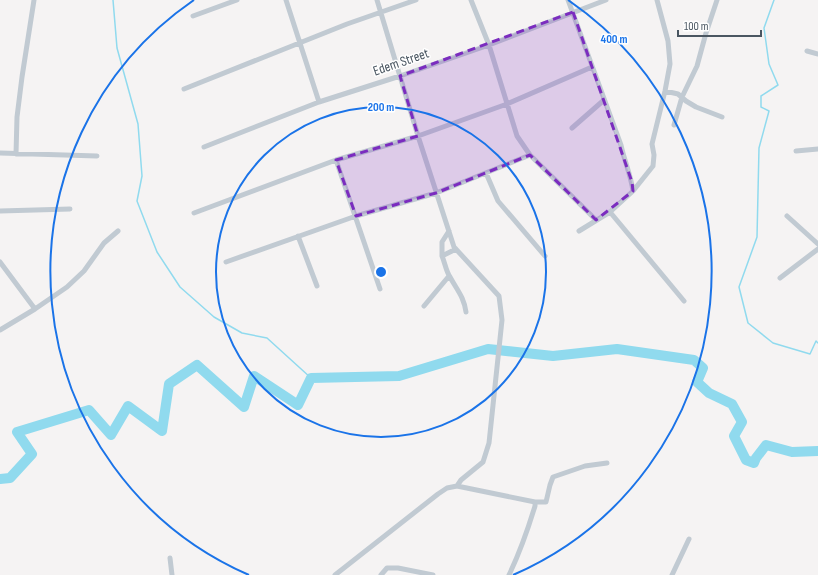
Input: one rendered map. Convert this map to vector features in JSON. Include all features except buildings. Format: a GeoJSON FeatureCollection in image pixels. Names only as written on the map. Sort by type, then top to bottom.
{"type":"FeatureCollection","features":[{"type":"Feature","properties":{"kind":"street"},"geometry":{"type":"LineString","coordinates":[[16,154],[17,117],[34,0]]}},
{"type":"Feature","properties":{"kind":"street"},"geometry":{"type":"LineString","coordinates":[[193,16],[237,0]]}},
{"type":"Feature","properties":{"kind":"street"},"geometry":{"type":"LineString","coordinates":[[286,0],[319,102]]}},
{"type":"Feature","properties":{"kind":"street"},"geometry":{"type":"LineString","coordinates":[[377,0],[436,193],[456,249],[498,296],[502,320],[489,443],[483,462],[461,480],[457,486]]}},
{"type":"Feature","properties":{"kind":"street"},"geometry":{"type":"LineString","coordinates":[[184,89],[347,24],[416,0]]}},
{"type":"Feature","properties":{"kind":"street"},"geometry":{"type":"LineString","coordinates":[[472,0],[489,45],[517,136],[530,155],[596,220]]}},
{"type":"Feature","properties":{"kind":"street"},"geometry":{"type":"LineString","coordinates":[[568,0],[621,145],[623,157],[632,182],[632,191]]}},
{"type":"Feature","properties":{"kind":"street","name":"Edem Street"},"geometry":{"type":"LineString","coordinates":[[204,147],[319,102],[489,45],[606,0]]}},
{"type":"Feature","properties":{"kind":"street"},"geometry":{"type":"LineString","coordinates":[[579,231],[610,212],[632,191],[652,166],[654,155],[652,144],[670,64],[668,41],[657,0]]}},
{"type":"Feature","properties":{"kind":"street"},"geometry":{"type":"LineString","coordinates":[[674,124],[682,97],[697,66],[717,0]]}},
{"type":"Feature","properties":{"kind":"street"},"geometry":{"type":"LineString","coordinates":[[807,51],[818,54]]}},
{"type":"Feature","properties":{"kind":"street"},"geometry":{"type":"LineString","coordinates":[[194,214],[336,160],[418,136],[507,104],[592,67]]}},
{"type":"Feature","properties":{"kind":"street"},"geometry":{"type":"LineString","coordinates":[[665,91],[678,94],[696,107],[722,117]]}},
{"type":"Feature","properties":{"kind":"street"},"geometry":{"type":"LineString","coordinates":[[572,128],[604,100]]}},
{"type":"Feature","properties":{"kind":"street"},"geometry":{"type":"LineString","coordinates":[[796,151],[818,149]]}},
{"type":"Feature","properties":{"kind":"street"},"geometry":{"type":"LineString","coordinates":[[0,153],[97,156]]}},
{"type":"Feature","properties":{"kind":"street"},"geometry":{"type":"LineString","coordinates":[[226,262],[356,216],[436,193],[530,155]]}},
{"type":"Feature","properties":{"kind":"street"},"geometry":{"type":"LineString","coordinates":[[336,160],[380,289]]}},
{"type":"Feature","properties":{"kind":"street"},"geometry":{"type":"LineString","coordinates":[[486,173],[498,201],[545,256]]}},
{"type":"Feature","properties":{"kind":"street"},"geometry":{"type":"LineString","coordinates":[[0,211],[70,209]]}},
{"type":"Feature","properties":{"kind":"street"},"geometry":{"type":"LineString","coordinates":[[610,212],[684,301]]}},
{"type":"Feature","properties":{"kind":"street"},"geometry":{"type":"LineString","coordinates":[[787,216],[818,244]]}},
{"type":"Feature","properties":{"kind":"street"},"geometry":{"type":"LineString","coordinates":[[0,330],[35,309],[73,282],[84,271],[104,243],[118,231]]}},
{"type":"Feature","properties":{"kind":"street"},"geometry":{"type":"LineString","coordinates":[[449,231],[442,242],[442,256],[449,276],[460,292],[465,303],[466,312]]}},
{"type":"Feature","properties":{"kind":"street"},"geometry":{"type":"LineString","coordinates":[[298,236],[317,286]]}},
{"type":"Feature","properties":{"kind":"street"},"geometry":{"type":"LineString","coordinates":[[442,256],[456,249]]}},
{"type":"Feature","properties":{"kind":"street"},"geometry":{"type":"LineString","coordinates":[[780,278],[818,249]]}},
{"type":"Feature","properties":{"kind":"street"},"geometry":{"type":"LineString","coordinates":[[0,262],[35,309]]}},
{"type":"Feature","properties":{"kind":"street"},"geometry":{"type":"LineString","coordinates":[[424,306],[449,276]]}},
{"type":"Feature","properties":{"kind":"street"},"geometry":{"type":"LineString","coordinates":[[335,575],[447,488],[457,486],[534,502],[546,502],[553,477],[585,466],[607,463]]}},
{"type":"Feature","properties":{"kind":"street"},"geometry":{"type":"LineString","coordinates":[[509,575],[519,555],[536,506],[534,502]]}},
{"type":"Feature","properties":{"kind":"street"},"geometry":{"type":"LineString","coordinates":[[672,575],[689,539]]}},
{"type":"Feature","properties":{"kind":"street"},"geometry":{"type":"LineString","coordinates":[[170,558],[172,575]]}},
{"type":"Feature","properties":{"kind":"street"},"geometry":{"type":"LineString","coordinates":[[381,575],[387,568],[398,568],[433,575]]}},
{"type":"Feature","properties":{"kind":"highlighted area"},"geometry":{"type":"Polygon","coordinates":[[[573,12],[632,182],[633,191],[596,220],[530,155],[436,193],[356,216],[336,160],[418,136],[400,76],[573,12]]]}},
{"type":"Feature","properties":{"kind":"waterway"},"geometry":{"type":"LineString","coordinates":[[113,0],[117,48],[138,124],[142,176],[137,201],[157,252],[180,287],[214,317],[242,333],[267,338],[311,378]]}},
{"type":"Feature","properties":{"kind":"waterway"},"geometry":{"type":"LineString","coordinates":[[774,0],[764,28],[769,64],[778,85],[761,96],[761,107],[769,111],[759,148],[757,237],[739,287],[748,323],[773,343],[810,354],[816,341],[818,343]]}},
{"type":"Feature","properties":{"kind":"waterway"},"geometry":{"type":"LineString","coordinates":[[0,479],[10,478],[32,454],[17,432],[89,410],[111,435],[128,406],[162,431],[169,384],[197,365],[244,407],[254,376],[298,405],[311,378],[399,376],[488,349],[553,356],[617,349],[694,360],[703,368],[697,382],[709,393],[732,404],[742,422],[734,436],[746,460],[754,463],[766,445],[792,452],[818,451]]}}]}
